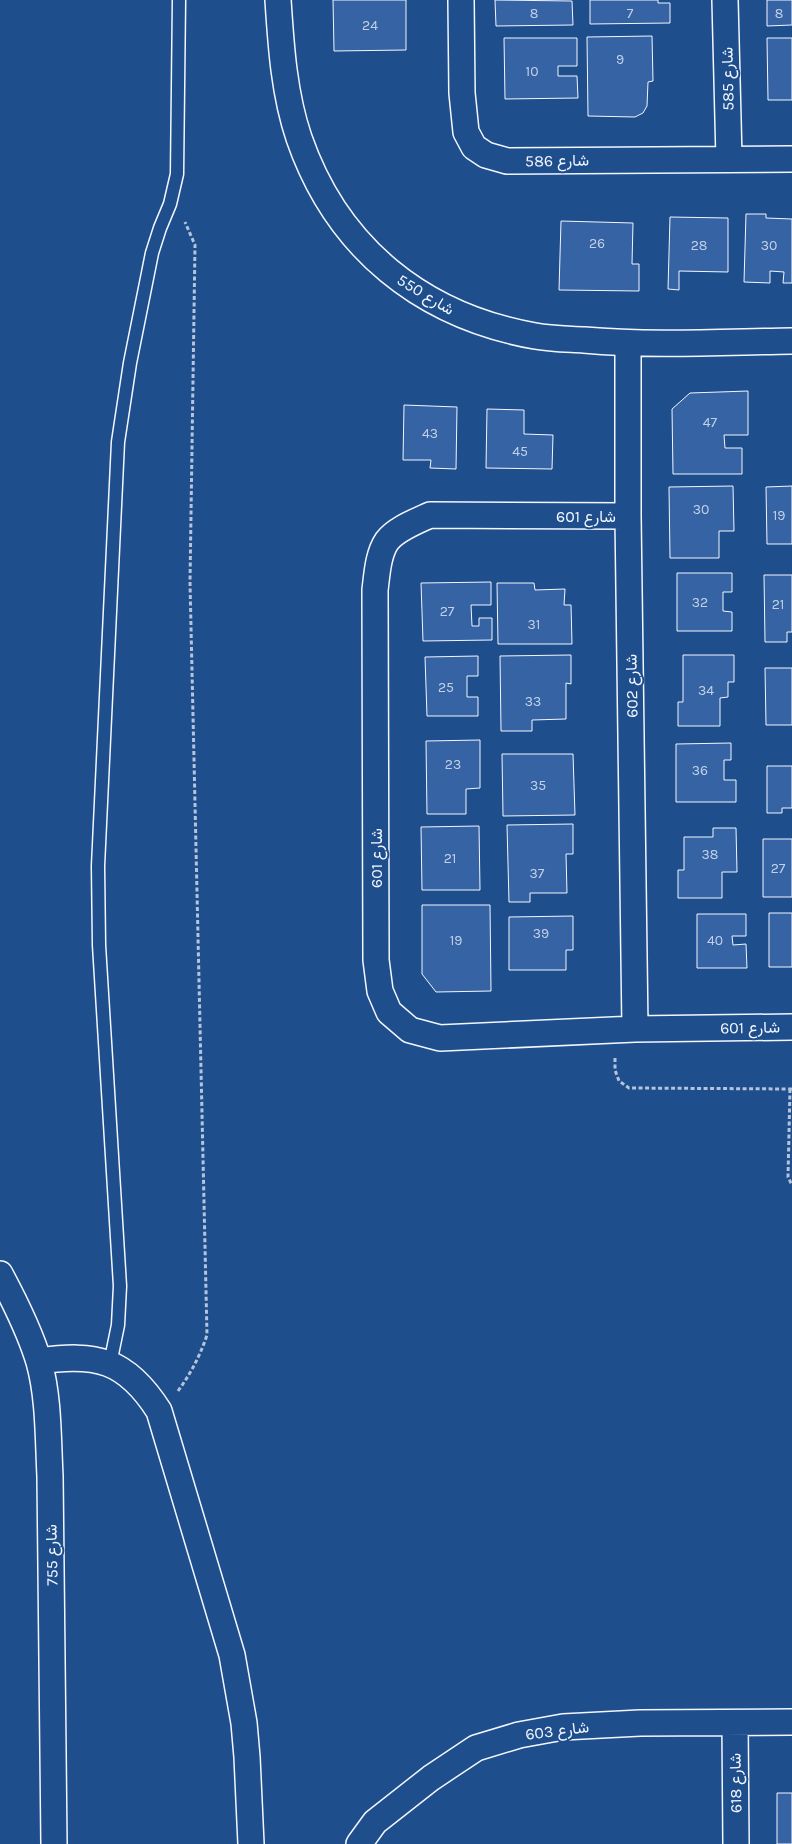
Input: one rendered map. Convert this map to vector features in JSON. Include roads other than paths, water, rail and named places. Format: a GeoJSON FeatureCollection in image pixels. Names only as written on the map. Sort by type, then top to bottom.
{"type":"FeatureCollection","features":[{"type":"Feature","properties":{"kind":"street","name":"شارع 550"},"geometry":{"type":"LineString","coordinates":[[278,0],[287,89],[299,137],[317,182],[343,222],[376,261],[411,288],[449,310],[492,325],[536,336],[628,344],[792,341]]}},
{"type":"Feature","properties":{"kind":"street","name":"شارع 586"},"geometry":{"type":"LineString","coordinates":[[461,0],[462,94],[466,132],[474,147],[486,155],[507,161],[792,159]]}},
{"type":"Feature","properties":{"kind":"street","name":"شارع 585"},"geometry":{"type":"LineString","coordinates":[[725,0],[729,159]]}},
{"type":"Feature","properties":{"kind":"street","name":"شارع 602"},"geometry":{"type":"LineString","coordinates":[[625,1029],[628,344]]}},
{"type":"Feature","properties":{"kind":"street","name":"شارع 601"},"geometry":{"type":"LineString","coordinates":[[628,516],[430,515],[408,524],[387,541],[378,564],[375,590],[376,960],[380,991],[389,1012],[410,1030],[440,1038],[625,1029],[792,1027]]}},
{"type":"Feature","properties":{"kind":"street","name":"شارع 755"},"geometry":{"type":"LineString","coordinates":[[0,1274],[23,1319],[39,1361],[47,1421],[50,1476],[54,1844]]}},
{"type":"Feature","properties":{"kind":"street"},"geometry":{"type":"LineString","coordinates":[[39,1361],[65,1357],[88,1358],[110,1364],[136,1380],[146,1391],[158,1411],[232,1655],[246,1740],[251,1844]]}},
{"type":"Feature","properties":{"kind":"street","name":"شارع 603"},"geometry":{"type":"LineString","coordinates":[[359,1844],[375,1822],[431,1778],[476,1748],[518,1735],[563,1727],[640,1723],[792,1722]]}},
{"type":"Feature","properties":{"kind":"street","name":"شارع 618"},"geometry":{"type":"LineString","coordinates":[[735,1723],[736,1844]]}},
{"type":"Feature","properties":{"kind":"lane"},"geometry":{"type":"LineString","coordinates":[[110,1364],[118,1325],[120,1286],[97,906],[116,482],[123,402],[130,363],[152,253],[174,189],[178,158],[179,0]]}}]}
